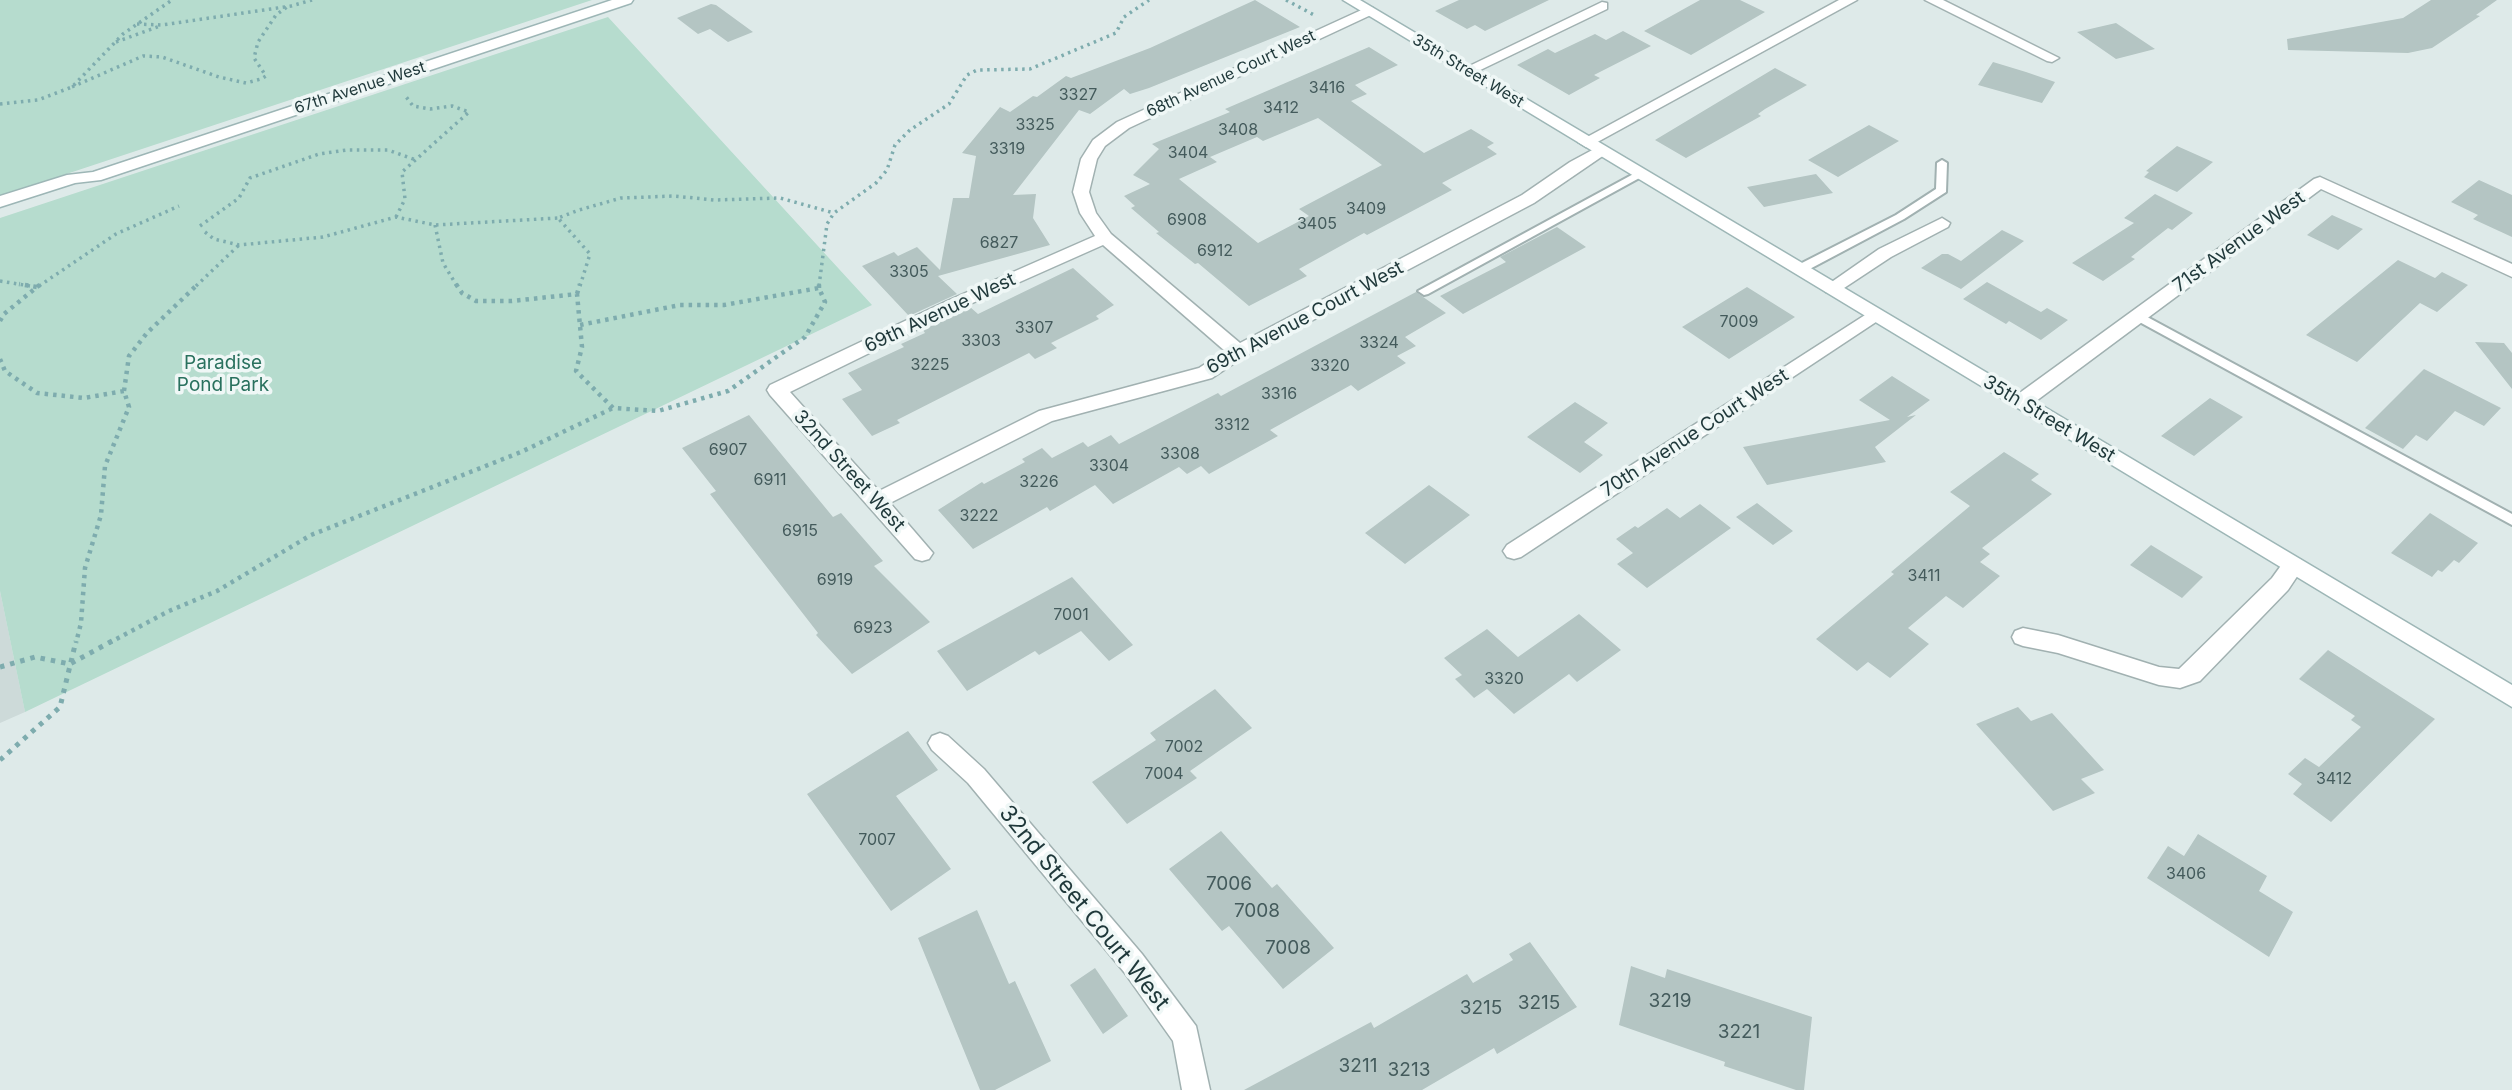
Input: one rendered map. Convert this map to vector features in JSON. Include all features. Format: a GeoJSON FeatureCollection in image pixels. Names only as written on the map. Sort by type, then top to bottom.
{"type":"FeatureCollection","features":[{"type":"Feature","properties":{"kind":"street","name":"67th Avenue West"},"geometry":{"type":"LineString","coordinates":[[0,202],[73,178],[94,177],[626,0]]}},
{"type":"Feature","properties":{"kind":"street","name":"35th Street West"},"geometry":{"type":"LineString","coordinates":[[1350,0],[2512,697]]}},
{"type":"Feature","properties":{"kind":"street"},"geometry":{"type":"LineString","coordinates":[[1594,147],[1850,0]]}},
{"type":"Feature","properties":{"kind":"street"},"geometry":{"type":"LineString","coordinates":[[1932,0],[2052,58]]}},
{"type":"Feature","properties":{"kind":"street"},"geometry":{"type":"LineString","coordinates":[[1467,71],[1602,6]]}},
{"type":"Feature","properties":{"kind":"street","name":"68th Avenue Court West"},"geometry":{"type":"LineString","coordinates":[[1105,238],[1088,213],[1081,191],[1089,159],[1099,143],[1123,124],[1147,112],[1302,44],[1368,11]]}},
{"type":"Feature","properties":{"kind":"street","name":"69th Avenue Court West"},"geometry":{"type":"LineString","coordinates":[[877,501],[1046,416],[1205,373],[1238,352],[1528,200],[1594,147]]}},
{"type":"Feature","properties":{"kind":"street","name":"67th Avenue West"},"geometry":{"type":"LineString","coordinates":[[0,216],[81,189],[94,177]]}},
{"type":"Feature","properties":{"kind":"street","name":"71st Avenue West"},"geometry":{"type":"LineString","coordinates":[[2021,402],[2320,182],[2512,271]]}},
{"type":"Feature","properties":{"kind":"street"},"geometry":{"type":"LineString","coordinates":[[1832,288],[1885,253],[1942,223]]}},
{"type":"Feature","properties":{"kind":"street"},"geometry":{"type":"LineString","coordinates":[[1105,238],[1238,352]]}},
{"type":"Feature","properties":{"kind":"street","name":"69th Avenue West"},"geometry":{"type":"LineString","coordinates":[[777,390],[953,305],[1105,238]]}},
{"type":"Feature","properties":{"kind":"street","name":"70th Avenue Court West"},"geometry":{"type":"LineString","coordinates":[[1514,551],[1876,314]]}},
{"type":"Feature","properties":{"kind":"street","name":"32nd Street West"},"geometry":{"type":"LineString","coordinates":[[777,390],[922,553]]}},
{"type":"Feature","properties":{"kind":"street"},"geometry":{"type":"LineString","coordinates":[[2023,638],[2058,644],[2159,676],[2180,679],[2192,674],[2202,664],[2280,584],[2293,566]]}},
{"type":"Feature","properties":{"kind":"street","name":"32nd Street Court West"},"geometry":{"type":"LineString","coordinates":[[940,743],[976,776],[1133,963],[1186,1036],[1196,1090]]}},
{"type":"Feature","properties":{"kind":"lane"},"geometry":{"type":"LineString","coordinates":[[1800,269],[1900,217],[1942,190],[1942,163]]}},
{"type":"Feature","properties":{"kind":"lane"},"geometry":{"type":"LineString","coordinates":[[1424,291],[1639,174]]}},
{"type":"Feature","properties":{"kind":"lane"},"geometry":{"type":"LineString","coordinates":[[2138,316],[2512,520]]}},
{"type":"Feature","properties":{"kind":"path"},"geometry":{"type":"LineString","coordinates":[[72,87],[115,42],[172,0]]}},
{"type":"Feature","properties":{"kind":"path"},"geometry":{"type":"LineString","coordinates":[[136,24],[162,25],[287,7],[312,0]]}},
{"type":"Feature","properties":{"kind":"path"},"geometry":{"type":"LineString","coordinates":[[0,667],[35,657],[70,664],[169,611],[217,591],[311,535],[521,452],[613,408],[658,411],[728,391],[805,337],[825,302],[819,288],[827,224],[834,213],[876,183],[887,170],[895,145],[910,130],[949,104],[967,75],[976,70],[1030,69],[1116,33],[1124,17],[1149,0]]}},
{"type":"Feature","properties":{"kind":"path"},"geometry":{"type":"LineString","coordinates":[[1286,0],[1335,26]]}},
{"type":"Feature","properties":{"kind":"path"},"geometry":{"type":"LineString","coordinates":[[0,104],[38,100],[143,56],[162,57],[208,74],[246,83],[261,79],[266,76],[254,58],[258,41],[276,15],[287,7]]}},
{"type":"Feature","properties":{"kind":"path"},"geometry":{"type":"LineString","coordinates":[[115,42],[127,40],[162,25]]}},
{"type":"Feature","properties":{"kind":"path"},"geometry":{"type":"LineString","coordinates":[[396,217],[405,199],[402,172],[469,112],[452,106],[430,109],[413,106],[402,92]]}},
{"type":"Feature","properties":{"kind":"path"},"geometry":{"type":"LineString","coordinates":[[200,226],[239,198],[250,178],[319,154],[347,150],[388,150],[416,160]]}},
{"type":"Feature","properties":{"kind":"path"},"geometry":{"type":"LineString","coordinates":[[205,232],[214,239],[239,244],[323,237],[396,217],[435,225],[558,218],[621,198],[674,196],[714,200],[780,198],[834,213]]}},
{"type":"Feature","properties":{"kind":"path"},"geometry":{"type":"LineString","coordinates":[[0,321],[4,314],[37,287],[116,233],[179,205]]}},
{"type":"Feature","properties":{"kind":"path"},"geometry":{"type":"LineString","coordinates":[[558,218],[590,254],[577,294],[582,347],[576,372],[613,408]]}},
{"type":"Feature","properties":{"kind":"path"},"geometry":{"type":"LineString","coordinates":[[435,225],[443,264],[461,293],[476,301],[512,301],[577,294]]}},
{"type":"Feature","properties":{"kind":"path"},"geometry":{"type":"LineString","coordinates":[[2,758],[60,707],[81,623],[85,568],[101,515],[105,466],[129,407],[124,391],[129,356],[147,332],[239,244]]}},
{"type":"Feature","properties":{"kind":"path"},"geometry":{"type":"LineString","coordinates":[[0,281],[37,287]]}},
{"type":"Feature","properties":{"kind":"path"},"geometry":{"type":"LineString","coordinates":[[580,325],[680,305],[724,305],[819,288]]}},
{"type":"Feature","properties":{"kind":"path"},"geometry":{"type":"LineString","coordinates":[[0,359],[5,371],[37,393],[85,398],[124,391]]}},
{"type":"Feature","properties":{"kind":"shaded area"},"geometry":{"type":"Polygon","coordinates":[[[0,591],[25,712],[0,723],[0,591]]]}},
{"type":"Feature","properties":{"kind":"green space"},"geometry":{"type":"Polygon","coordinates":[[[0,0],[592,0],[0,196],[0,0]]]}},
{"type":"Feature","properties":{"kind":"green space","name":"Paradise Pond Park"},"geometry":{"type":"Polygon","coordinates":[[[608,17],[872,305],[25,712],[0,591],[0,218],[608,17]]]}},
{"type":"Feature","properties":{"kind":"building"},"geometry":{"type":"Polygon","coordinates":[[[1255,0],[1300,27],[1149,88],[1130,94],[1124,89],[1090,114],[1079,110],[1013,195],[1036,194],[1033,218],[1050,245],[938,276],[957,294],[909,316],[862,266],[894,252],[898,256],[917,247],[940,270],[953,198],[969,198],[976,156],[962,153],[1000,107],[1010,112],[1066,76],[1071,78],[1150,48],[1255,0]]]}},
{"type":"Feature","properties":{"kind":"building"},"geometry":{"type":"Polygon","coordinates":[[[1459,0],[1549,0],[1485,31],[1475,25],[1467,29],[1435,11],[1459,0]]]}},
{"type":"Feature","properties":{"kind":"building"},"geometry":{"type":"Polygon","coordinates":[[[1700,0],[1740,0],[1765,12],[1691,55],[1644,31],[1700,0]]]}},
{"type":"Feature","properties":{"kind":"building"},"geometry":{"type":"Polygon","coordinates":[[[2431,0],[2497,0],[2476,15],[2480,16],[2432,48],[2408,53],[2288,50],[2287,39],[2403,18],[2431,0]]]}},
{"type":"Feature","properties":{"kind":"building"},"geometry":{"type":"Polygon","coordinates":[[[711,4],[753,32],[728,42],[710,29],[698,34],[677,18],[711,4]]]}},
{"type":"Feature","properties":{"kind":"building"},"geometry":{"type":"Polygon","coordinates":[[[2116,23],[2155,49],[2116,59],[2077,32],[2116,23]]]}},
{"type":"Feature","properties":{"kind":"building"},"geometry":{"type":"Polygon","coordinates":[[[1623,31],[1651,46],[1594,75],[1600,78],[1569,95],[1517,65],[1548,49],[1555,53],[1595,34],[1606,40],[1623,31]]]}},
{"type":"Feature","properties":{"kind":"building"},"geometry":{"type":"Polygon","coordinates":[[[1369,47],[1398,65],[1355,85],[1367,94],[1351,101],[1424,153],[1471,129],[1494,143],[1487,147],[1497,154],[1442,183],[1452,190],[1367,235],[1364,233],[1299,269],[1307,276],[1249,306],[1198,263],[1195,264],[1156,233],[1159,232],[1131,208],[1135,206],[1124,196],[1150,184],[1133,175],[1159,149],[1152,144],[1230,112],[1225,109],[1369,47]],[[1318,118],[1263,141],[1257,137],[1210,157],[1217,162],[1179,179],[1258,243],[1309,216],[1299,209],[1382,165],[1318,118]]]}},
{"type":"Feature","properties":{"kind":"building"},"geometry":{"type":"Polygon","coordinates":[[[1993,62],[2055,82],[2042,103],[1978,85],[1993,62]]]}},
{"type":"Feature","properties":{"kind":"building"},"geometry":{"type":"Polygon","coordinates":[[[1775,68],[1807,85],[1758,114],[1761,116],[1686,158],[1655,140],[1775,68]]]}},
{"type":"Feature","properties":{"kind":"building"},"geometry":{"type":"Polygon","coordinates":[[[1869,125],[1899,141],[1838,177],[1808,160],[1869,125]]]}},
{"type":"Feature","properties":{"kind":"building"},"geometry":{"type":"Polygon","coordinates":[[[2177,146],[2213,162],[2177,192],[2144,177],[2149,172],[2146,171],[2177,146]]]}},
{"type":"Feature","properties":{"kind":"building"},"geometry":{"type":"Polygon","coordinates":[[[1816,174],[1833,193],[1764,207],[1747,187],[1816,174]]]}},
{"type":"Feature","properties":{"kind":"building"},"geometry":{"type":"Polygon","coordinates":[[[2479,180],[2512,195],[2512,237],[2473,219],[2478,215],[2451,202],[2479,180]]]}},
{"type":"Feature","properties":{"kind":"building"},"geometry":{"type":"Polygon","coordinates":[[[2155,194],[2193,213],[2172,230],[2168,228],[2131,257],[2135,259],[2103,281],[2072,263],[2134,223],[2124,218],[2155,194]]]}},
{"type":"Feature","properties":{"kind":"building"},"geometry":{"type":"Polygon","coordinates":[[[2332,215],[2363,229],[2338,250],[2307,235],[2332,215]]]}},
{"type":"Feature","properties":{"kind":"building"},"geometry":{"type":"Polygon","coordinates":[[[1557,227],[1586,247],[1463,314],[1440,296],[1506,262],[1500,257],[1557,227]]]}},
{"type":"Feature","properties":{"kind":"building"},"geometry":{"type":"Polygon","coordinates":[[[2002,230],[2024,241],[1961,289],[1921,268],[1942,254],[1961,261],[2002,230]]]}},
{"type":"Feature","properties":{"kind":"building"},"geometry":{"type":"Polygon","coordinates":[[[2398,260],[2435,278],[2442,272],[2468,285],[2437,312],[2420,303],[2357,362],[2306,335],[2398,260]]]}},
{"type":"Feature","properties":{"kind":"building"},"geometry":{"type":"Polygon","coordinates":[[[1073,268],[1114,305],[1096,316],[1099,319],[1051,343],[1057,348],[1035,359],[1029,353],[897,420],[900,423],[872,436],[842,399],[862,390],[848,373],[904,347],[901,344],[925,333],[923,330],[970,307],[978,314],[1073,268]]]}},
{"type":"Feature","properties":{"kind":"building"},"geometry":{"type":"Polygon","coordinates":[[[1987,282],[2041,312],[2047,308],[2068,320],[2041,340],[2009,321],[2006,324],[1963,299],[1987,282]]]}},
{"type":"Feature","properties":{"kind":"building"},"geometry":{"type":"Polygon","coordinates":[[[1747,287],[1795,317],[1729,359],[1682,327],[1747,287]]]}},
{"type":"Feature","properties":{"kind":"building"},"geometry":{"type":"Polygon","coordinates":[[[1416,292],[1446,313],[1405,337],[1416,346],[1397,356],[1406,363],[1358,391],[1351,385],[1270,430],[1278,436],[1209,474],[1201,466],[1187,474],[1179,467],[1113,504],[1095,485],[1050,511],[1047,507],[973,549],[938,510],[982,482],[984,484],[1025,462],[1022,459],[1042,448],[1052,458],[1083,442],[1088,447],[1111,435],[1119,444],[1218,393],[1221,396],[1416,292]]]}},
{"type":"Feature","properties":{"kind":"building"},"geometry":{"type":"Polygon","coordinates":[[[2475,342],[2504,343],[2512,353],[2512,389],[2475,342]]]}},
{"type":"Feature","properties":{"kind":"building"},"geometry":{"type":"Polygon","coordinates":[[[2424,369],[2501,408],[2484,426],[2455,411],[2427,441],[2416,435],[2403,449],[2365,428],[2424,369]]]}},
{"type":"Feature","properties":{"kind":"building"},"geometry":{"type":"Polygon","coordinates":[[[1892,376],[1930,400],[1907,417],[1916,415],[1875,447],[1886,462],[1767,485],[1743,447],[1890,420],[1859,400],[1892,376]]]}},
{"type":"Feature","properties":{"kind":"building"},"geometry":{"type":"Polygon","coordinates":[[[2210,398],[2243,417],[2194,456],[2161,436],[2210,398]]]}},
{"type":"Feature","properties":{"kind":"building"},"geometry":{"type":"Polygon","coordinates":[[[1575,402],[1608,423],[1584,442],[1603,455],[1580,473],[1527,437],[1575,402]]]}},
{"type":"Feature","properties":{"kind":"building"},"geometry":{"type":"Polygon","coordinates":[[[749,415],[833,517],[841,513],[883,561],[874,566],[930,622],[852,674],[816,635],[818,633],[710,494],[716,491],[682,448],[749,415]]]}},
{"type":"Feature","properties":{"kind":"building"},"geometry":{"type":"Polygon","coordinates":[[[2004,452],[2039,474],[2031,480],[2052,494],[1982,548],[1990,554],[1980,562],[2000,576],[1963,608],[1946,596],[1908,628],[1929,644],[1890,678],[1868,662],[1857,671],[1816,639],[1970,506],[1950,492],[2004,452]]]}},
{"type":"Feature","properties":{"kind":"building"},"geometry":{"type":"Polygon","coordinates":[[[1429,485],[1470,515],[1405,564],[1365,533],[1429,485]]]}},
{"type":"Feature","properties":{"kind":"building"},"geometry":{"type":"Polygon","coordinates":[[[1757,503],[1793,531],[1773,545],[1736,517],[1757,503]]]}},
{"type":"Feature","properties":{"kind":"building"},"geometry":{"type":"Polygon","coordinates":[[[1700,504],[1731,528],[1647,588],[1617,564],[1633,553],[1616,539],[1667,508],[1680,518],[1700,504]]]}},
{"type":"Feature","properties":{"kind":"building"},"geometry":{"type":"Polygon","coordinates":[[[2430,513],[2478,543],[2459,563],[2454,560],[2442,572],[2438,570],[2432,577],[2391,553],[2430,513]]]}},
{"type":"Feature","properties":{"kind":"building"},"geometry":{"type":"Polygon","coordinates":[[[2151,545],[2203,577],[2182,598],[2130,565],[2151,545]]]}},
{"type":"Feature","properties":{"kind":"building"},"geometry":{"type":"Polygon","coordinates":[[[1072,577],[1133,645],[1109,661],[1081,631],[1039,655],[1035,651],[967,691],[937,651],[1072,577]]]}},
{"type":"Feature","properties":{"kind":"building"},"geometry":{"type":"Polygon","coordinates":[[[1579,614],[1621,650],[1577,682],[1569,674],[1514,714],[1487,689],[1474,698],[1455,679],[1462,675],[1444,658],[1487,629],[1518,657],[1579,614]]]}},
{"type":"Feature","properties":{"kind":"building"},"geometry":{"type":"Polygon","coordinates":[[[2328,650],[2435,719],[2331,822],[2293,794],[2302,784],[2288,774],[2305,758],[2319,767],[2361,727],[2351,720],[2355,716],[2299,679],[2328,650]]]}},
{"type":"Feature","properties":{"kind":"building"},"geometry":{"type":"Polygon","coordinates":[[[1215,689],[1252,728],[1190,771],[1197,778],[1127,824],[1092,782],[1156,740],[1150,733],[1215,689]]]}},
{"type":"Feature","properties":{"kind":"building"},"geometry":{"type":"Polygon","coordinates":[[[2018,707],[2031,721],[2052,713],[2104,770],[2081,779],[2095,793],[2053,811],[1976,724],[2018,707]]]}},
{"type":"Feature","properties":{"kind":"building"},"geometry":{"type":"Polygon","coordinates":[[[908,731],[938,770],[896,796],[951,869],[891,911],[807,794],[908,731]]]}},
{"type":"Feature","properties":{"kind":"building"},"geometry":{"type":"Polygon","coordinates":[[[1221,831],[1272,888],[1277,884],[1334,948],[1283,989],[1229,926],[1222,931],[1169,869],[1221,831]]]}},
{"type":"Feature","properties":{"kind":"building"},"geometry":{"type":"Polygon","coordinates":[[[2198,834],[2267,876],[2259,891],[2293,912],[2269,957],[2147,878],[2168,846],[2184,856],[2198,834]]]}},
{"type":"Feature","properties":{"kind":"building"},"geometry":{"type":"Polygon","coordinates":[[[977,910],[1009,984],[1015,981],[1051,1061],[995,1090],[980,1090],[918,938],[977,910]]]}},
{"type":"Feature","properties":{"kind":"building"},"geometry":{"type":"Polygon","coordinates":[[[1530,942],[1577,1007],[1497,1054],[1494,1048],[1422,1090],[1244,1090],[1371,1022],[1374,1028],[1467,974],[1473,983],[1513,960],[1509,954],[1530,942]]]}},
{"type":"Feature","properties":{"kind":"building"},"geometry":{"type":"Polygon","coordinates":[[[1631,966],[1665,978],[1667,969],[1812,1017],[1804,1090],[1796,1090],[1724,1066],[1725,1062],[1619,1025],[1631,966]]]}},
{"type":"Feature","properties":{"kind":"building"},"geometry":{"type":"Polygon","coordinates":[[[1095,968],[1128,1016],[1103,1034],[1070,985],[1095,968]]]}}]}
